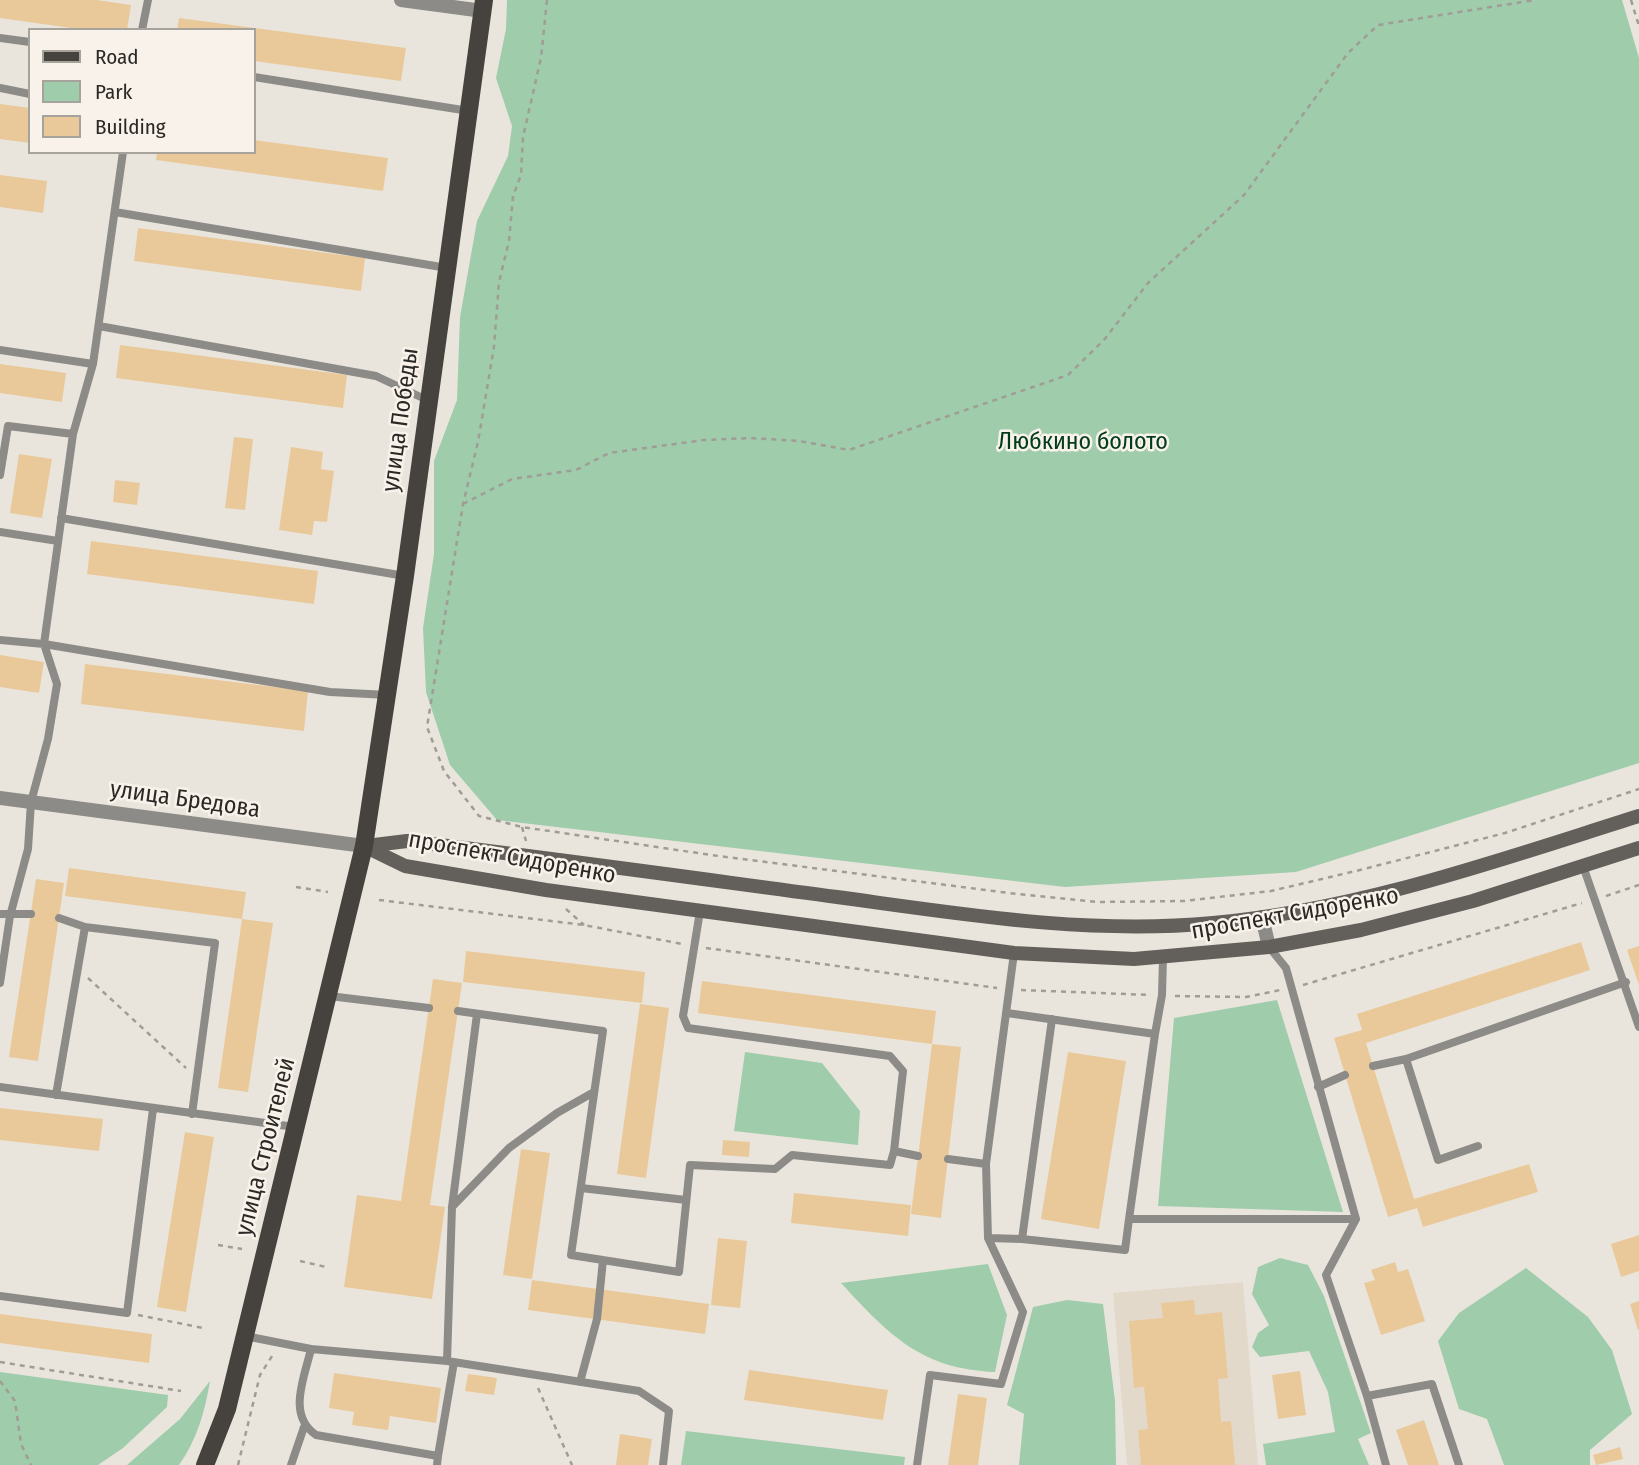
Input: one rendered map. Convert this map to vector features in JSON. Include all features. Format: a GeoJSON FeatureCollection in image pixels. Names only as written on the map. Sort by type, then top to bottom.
{"type":"FeatureCollection","features":[{"type":"Feature","properties":{"kind":"main road","name":"улица Победы"},"geometry":{"type":"LineString","coordinates":[[364,846],[405,576],[427,400],[484,6]]}},
{"type":"Feature","properties":{"kind":"main road","name":"проспект Сидоренко"},"geometry":{"type":"LineString","coordinates":[[364,846],[421,842],[1015,922],[1126,926],[1211,923],[1262,917],[1391,892],[1639,816]]}},
{"type":"Feature","properties":{"kind":"main road","name":"проспект Сидоренко"},"geometry":{"type":"LineString","coordinates":[[364,846],[405,866],[546,890],[1014,953],[1073,958],[1163,958],[1269,947],[1417,917],[1639,848]]}},
{"type":"Feature","properties":{"kind":"main road","name":"улица Строителей"},"geometry":{"type":"LineString","coordinates":[[204,1462],[227,1409],[364,846]]}},
{"type":"Feature","properties":{"kind":"street"},"geometry":{"type":"LineString","coordinates":[[401,0],[484,6]]}},
{"type":"Feature","properties":{"kind":"street","name":"улица Бредова"},"geometry":{"type":"LineString","coordinates":[[0,798],[364,846]]}},
{"type":"Feature","properties":{"kind":"street"},"geometry":{"type":"LineString","coordinates":[[1262,917],[1269,947]]}},
{"type":"Feature","properties":{"kind":"lane"},"geometry":{"type":"LineString","coordinates":[[142,28],[148,0]]}},
{"type":"Feature","properties":{"kind":"lane"},"geometry":{"type":"LineString","coordinates":[[0,38],[28,42]]}},
{"type":"Feature","properties":{"kind":"lane"},"geometry":{"type":"LineString","coordinates":[[256,77],[469,111]]}},
{"type":"Feature","properties":{"kind":"lane"},"geometry":{"type":"LineString","coordinates":[[0,88],[28,94]]}},
{"type":"Feature","properties":{"kind":"lane"},"geometry":{"type":"LineString","coordinates":[[0,983],[5,915],[28,849],[31,802],[48,739],[57,684],[44,644],[73,435],[93,364],[123,154]]}},
{"type":"Feature","properties":{"kind":"lane"},"geometry":{"type":"LineString","coordinates":[[115,212],[447,268]]}},
{"type":"Feature","properties":{"kind":"lane"},"geometry":{"type":"LineString","coordinates":[[99,326],[376,376],[427,400]]}},
{"type":"Feature","properties":{"kind":"lane"},"geometry":{"type":"LineString","coordinates":[[0,350],[93,364]]}},
{"type":"Feature","properties":{"kind":"lane"},"geometry":{"type":"LineString","coordinates":[[0,475],[8,426],[73,435]]}},
{"type":"Feature","properties":{"kind":"lane"},"geometry":{"type":"LineString","coordinates":[[61,518],[405,576]]}},
{"type":"Feature","properties":{"kind":"lane"},"geometry":{"type":"LineString","coordinates":[[0,532],[58,541]]}},
{"type":"Feature","properties":{"kind":"lane"},"geometry":{"type":"LineString","coordinates":[[0,640],[44,644],[330,692],[388,695]]}},
{"type":"Feature","properties":{"kind":"lane"},"geometry":{"type":"LineString","coordinates":[[1583,866],[1626,982],[1639,1027]]}},
{"type":"Feature","properties":{"kind":"lane"},"geometry":{"type":"LineString","coordinates":[[458,1011],[603,1031],[571,1255],[679,1272],[690,1166],[775,1169],[792,1155],[890,1166],[903,1071],[890,1056],[688,1028],[683,1016],[700,911]]}},
{"type":"Feature","properties":{"kind":"lane"},"geometry":{"type":"LineString","coordinates":[[5,915],[31,914]]}},
{"type":"Feature","properties":{"kind":"lane"},"geometry":{"type":"LineString","coordinates":[[59,918],[85,926],[215,943],[192,1114]]}},
{"type":"Feature","properties":{"kind":"lane"},"geometry":{"type":"LineString","coordinates":[[56,1095],[85,926]]}},
{"type":"Feature","properties":{"kind":"lane"},"geometry":{"type":"LineString","coordinates":[[1269,947],[1286,968],[1356,1219],[1326,1275],[1367,1395],[1386,1465]]}},
{"type":"Feature","properties":{"kind":"lane"},"geometry":{"type":"LineString","coordinates":[[918,1465],[930,1375],[1001,1384],[1023,1312],[988,1238],[986,1164],[1014,953]]}},
{"type":"Feature","properties":{"kind":"lane"},"geometry":{"type":"LineString","coordinates":[[988,1238],[1125,1250],[1162,995],[1163,958]]}},
{"type":"Feature","properties":{"kind":"lane"},"geometry":{"type":"LineString","coordinates":[[1373,1066],[1406,1059],[1626,982]]}},
{"type":"Feature","properties":{"kind":"lane"},"geometry":{"type":"LineString","coordinates":[[329,996],[429,1008]]}},
{"type":"Feature","properties":{"kind":"lane"},"geometry":{"type":"LineString","coordinates":[[1007,1013],[1155,1034]]}},
{"type":"Feature","properties":{"kind":"lane"},"geometry":{"type":"LineString","coordinates":[[311,1349],[298,1409],[304,1427],[316,1436],[438,1461],[451,1362],[452,1208],[477,1014]]}},
{"type":"Feature","properties":{"kind":"lane"},"geometry":{"type":"LineString","coordinates":[[1022,1239],[1052,1019]]}},
{"type":"Feature","properties":{"kind":"lane"},"geometry":{"type":"LineString","coordinates":[[1406,1059],[1438,1160],[1478,1146]]}},
{"type":"Feature","properties":{"kind":"lane"},"geometry":{"type":"LineString","coordinates":[[1318,1087],[1345,1075]]}},
{"type":"Feature","properties":{"kind":"lane"},"geometry":{"type":"LineString","coordinates":[[0,1087],[295,1127]]}},
{"type":"Feature","properties":{"kind":"lane"},"geometry":{"type":"LineString","coordinates":[[452,1208],[509,1148],[557,1113],[594,1092]]}},
{"type":"Feature","properties":{"kind":"lane"},"geometry":{"type":"LineString","coordinates":[[0,1296],[127,1313],[152,1109]]}},
{"type":"Feature","properties":{"kind":"lane"},"geometry":{"type":"LineString","coordinates":[[894,1151],[918,1156]]}},
{"type":"Feature","properties":{"kind":"lane"},"geometry":{"type":"LineString","coordinates":[[947,1159],[986,1164]]}},
{"type":"Feature","properties":{"kind":"lane"},"geometry":{"type":"LineString","coordinates":[[581,1188],[686,1200]]}},
{"type":"Feature","properties":{"kind":"lane"},"geometry":{"type":"LineString","coordinates":[[1129,1219],[1356,1219]]}},
{"type":"Feature","properties":{"kind":"lane"},"geometry":{"type":"LineString","coordinates":[[580,1382],[597,1320],[603,1259]]}},
{"type":"Feature","properties":{"kind":"lane"},"geometry":{"type":"LineString","coordinates":[[245,1336],[311,1349],[451,1362],[639,1391],[669,1411],[663,1465]]}},
{"type":"Feature","properties":{"kind":"lane"},"geometry":{"type":"LineString","coordinates":[[1367,1395],[1432,1384],[1460,1465]]}},
{"type":"Feature","properties":{"kind":"lane"},"geometry":{"type":"LineString","coordinates":[[291,1465],[304,1427]]}},
{"type":"Feature","properties":{"kind":"path"},"geometry":{"type":"LineString","coordinates":[[547,0],[541,58],[523,137],[521,175],[513,196],[509,242],[499,282],[487,387],[463,504],[428,727],[443,771],[479,817],[522,828],[1009,893],[1098,902],[1184,901],[1271,891],[1360,870],[1506,833],[1639,789]]}},
{"type":"Feature","properties":{"kind":"path"},"geometry":{"type":"LineString","coordinates":[[463,504],[512,479],[576,470],[609,453],[704,440],[750,438],[799,441],[849,450],[1068,375],[1104,341],[1148,283],[1244,195],[1348,53],[1378,25],[1535,0]]}},
{"type":"Feature","properties":{"kind":"path"},"geometry":{"type":"LineString","coordinates":[[1631,0],[1639,26]]}},
{"type":"Feature","properties":{"kind":"path"},"geometry":{"type":"LineString","coordinates":[[296,887],[328,892]]}},
{"type":"Feature","properties":{"kind":"path"},"geometry":{"type":"LineString","coordinates":[[379,900],[399,903]]}},
{"type":"Feature","properties":{"kind":"path"},"geometry":{"type":"LineString","coordinates":[[77,968],[197,1078]]}},
{"type":"Feature","properties":{"kind":"path"},"geometry":{"type":"LineString","coordinates":[[218,1245],[242,1249]]}},
{"type":"Feature","properties":{"kind":"path"},"geometry":{"type":"LineString","coordinates":[[300,1261],[326,1267]]}},
{"type":"Feature","properties":{"kind":"path"},"geometry":{"type":"LineString","coordinates":[[127,1313],[203,1328]]}},
{"type":"Feature","properties":{"kind":"path"},"geometry":{"type":"LineString","coordinates":[[238,1465],[260,1375],[280,1343]]}},
{"type":"Feature","properties":{"kind":"path"},"geometry":{"type":"LineString","coordinates":[[0,1362],[181,1391]]}},
{"type":"Feature","properties":{"kind":"path"},"geometry":{"type":"LineString","coordinates":[[531,1374],[572,1465]]}},
{"type":"Feature","properties":{"kind":"path"},"geometry":{"type":"LineString","coordinates":[[0,1381],[15,1401],[21,1444],[31,1465]]}},
{"type":"Feature","properties":{"kind":"shaded area"},"geometry":{"type":"Polygon","coordinates":[[[1243,1282],[1258,1465],[1127,1465],[1113,1293],[1243,1282]]]}},
{"type":"Feature","properties":{"kind":"green space","name":"Любкино болото"},"geometry":{"type":"Polygon","coordinates":[[[507,0],[1622,0],[1639,58],[1639,763],[1296,872],[1065,887],[497,820],[450,765],[426,692],[423,628],[434,554],[434,461],[457,400],[460,317],[477,221],[508,156],[512,126],[496,78],[506,29],[507,0]]]}},
{"type":"Feature","properties":{"kind":"green space"},"geometry":{"type":"Polygon","coordinates":[[[1277,1000],[1343,1212],[1158,1206],[1174,1018],[1277,1000]]]}},
{"type":"Feature","properties":{"kind":"green space"},"geometry":{"type":"Polygon","coordinates":[[[745,1052],[822,1063],[860,1111],[858,1145],[734,1131],[745,1052]]]}},
{"type":"Feature","properties":{"kind":"green space"},"geometry":{"type":"Polygon","coordinates":[[[1280,1258],[1308,1265],[1324,1296],[1371,1433],[1358,1439],[1369,1465],[1266,1465],[1263,1444],[1335,1432],[1328,1392],[1309,1351],[1260,1357],[1252,1347],[1258,1333],[1269,1325],[1252,1294],[1258,1267],[1280,1258]]]}},
{"type":"Feature","properties":{"kind":"green space"},"geometry":{"type":"Polygon","coordinates":[[[988,1264],[1007,1315],[995,1372],[946,1364],[908,1346],[875,1318],[841,1283],[988,1264]]]}},
{"type":"Feature","properties":{"kind":"green space"},"geometry":{"type":"Polygon","coordinates":[[[1526,1268],[1588,1317],[1612,1350],[1632,1414],[1590,1450],[1590,1465],[1504,1465],[1487,1419],[1459,1409],[1438,1341],[1459,1313],[1526,1268]]]}},
{"type":"Feature","properties":{"kind":"green space"},"geometry":{"type":"Polygon","coordinates":[[[1067,1300],[1103,1304],[1115,1401],[1116,1465],[1019,1465],[1024,1414],[1007,1405],[1033,1307],[1067,1300]]]}},
{"type":"Feature","properties":{"kind":"green space"},"geometry":{"type":"Polygon","coordinates":[[[0,1372],[168,1395],[167,1407],[123,1448],[98,1465],[0,1465],[0,1372]]]}},
{"type":"Feature","properties":{"kind":"green space"},"geometry":{"type":"Polygon","coordinates":[[[210,1381],[199,1425],[191,1446],[179,1465],[127,1465],[180,1419],[210,1381]]]}},
{"type":"Feature","properties":{"kind":"green space"},"geometry":{"type":"Polygon","coordinates":[[[686,1431],[905,1457],[904,1465],[681,1465],[686,1431]]]}},
{"type":"Feature","properties":{"kind":"building"},"geometry":{"type":"Polygon","coordinates":[[[0,0],[97,0],[131,5],[127,28],[71,28],[0,18],[0,0]]]}},
{"type":"Feature","properties":{"kind":"building"},"geometry":{"type":"Polygon","coordinates":[[[179,18],[255,28],[177,28],[179,18]]]}},
{"type":"Feature","properties":{"kind":"building"},"geometry":{"type":"Polygon","coordinates":[[[256,28],[406,48],[401,81],[256,61],[256,28]]]}},
{"type":"Feature","properties":{"kind":"building"},"geometry":{"type":"Polygon","coordinates":[[[0,104],[28,108],[28,143],[0,139],[0,104]]]}},
{"type":"Feature","properties":{"kind":"building"},"geometry":{"type":"Polygon","coordinates":[[[256,140],[388,158],[383,191],[156,160],[157,154],[256,154],[256,140]]]}},
{"type":"Feature","properties":{"kind":"building"},"geometry":{"type":"Polygon","coordinates":[[[0,175],[47,181],[43,213],[0,207],[0,175]]]}},
{"type":"Feature","properties":{"kind":"building"},"geometry":{"type":"Polygon","coordinates":[[[138,228],[365,258],[361,291],[134,261],[138,228]]]}},
{"type":"Feature","properties":{"kind":"building"},"geometry":{"type":"Polygon","coordinates":[[[120,345],[347,375],[343,408],[116,378],[120,345]]]}},
{"type":"Feature","properties":{"kind":"building"},"geometry":{"type":"Polygon","coordinates":[[[0,364],[66,373],[62,402],[0,393],[0,364]]]}},
{"type":"Feature","properties":{"kind":"building"},"geometry":{"type":"Polygon","coordinates":[[[234,437],[253,439],[245,510],[225,508],[234,437]]]}},
{"type":"Feature","properties":{"kind":"building"},"geometry":{"type":"Polygon","coordinates":[[[291,447],[323,452],[321,469],[334,471],[327,522],[314,521],[312,535],[279,530],[291,447]]]}},
{"type":"Feature","properties":{"kind":"building"},"geometry":{"type":"Polygon","coordinates":[[[19,454],[52,459],[42,518],[10,513],[19,454]]]}},
{"type":"Feature","properties":{"kind":"building"},"geometry":{"type":"Polygon","coordinates":[[[115,480],[140,483],[137,505],[113,502],[115,480]]]}},
{"type":"Feature","properties":{"kind":"building"},"geometry":{"type":"Polygon","coordinates":[[[91,541],[318,571],[314,604],[87,574],[91,541]]]}},
{"type":"Feature","properties":{"kind":"building"},"geometry":{"type":"Polygon","coordinates":[[[0,655],[44,662],[39,693],[0,687],[0,655]]]}},
{"type":"Feature","properties":{"kind":"building"},"geometry":{"type":"Polygon","coordinates":[[[85,664],[308,691],[304,731],[81,704],[85,664]]]}},
{"type":"Feature","properties":{"kind":"building"},"geometry":{"type":"Polygon","coordinates":[[[69,868],[246,892],[242,919],[65,896],[69,868]]]}},
{"type":"Feature","properties":{"kind":"building"},"geometry":{"type":"Polygon","coordinates":[[[36,879],[64,883],[38,1061],[9,1057],[36,879]]]}},
{"type":"Feature","properties":{"kind":"building"},"geometry":{"type":"Polygon","coordinates":[[[242,919],[273,923],[248,1092],[218,1088],[242,919]]]}},
{"type":"Feature","properties":{"kind":"building"},"geometry":{"type":"Polygon","coordinates":[[[1581,942],[1590,970],[1366,1043],[1414,1199],[1529,1164],[1538,1192],[1423,1227],[1417,1208],[1388,1217],[1334,1038],[1362,1030],[1357,1014],[1581,942]]]}},
{"type":"Feature","properties":{"kind":"building"},"geometry":{"type":"Polygon","coordinates":[[[1639,946],[1639,985],[1627,950],[1639,946]]]}},
{"type":"Feature","properties":{"kind":"building"},"geometry":{"type":"Polygon","coordinates":[[[466,951],[645,972],[642,1003],[463,982],[466,951]]]}},
{"type":"Feature","properties":{"kind":"building"},"geometry":{"type":"Polygon","coordinates":[[[433,979],[462,983],[430,1205],[445,1207],[432,1299],[344,1287],[357,1195],[401,1201],[433,979]]]}},
{"type":"Feature","properties":{"kind":"building"},"geometry":{"type":"Polygon","coordinates":[[[702,981],[936,1011],[932,1044],[698,1013],[702,981]]]}},
{"type":"Feature","properties":{"kind":"building"},"geometry":{"type":"Polygon","coordinates":[[[640,1004],[669,1008],[646,1178],[617,1174],[640,1004]]]}},
{"type":"Feature","properties":{"kind":"building"},"geometry":{"type":"Polygon","coordinates":[[[932,1044],[961,1047],[941,1218],[911,1214],[932,1044]]]}},
{"type":"Feature","properties":{"kind":"building"},"geometry":{"type":"Polygon","coordinates":[[[1068,1052],[1126,1061],[1099,1229],[1041,1219],[1068,1052]]]}},
{"type":"Feature","properties":{"kind":"building"},"geometry":{"type":"Polygon","coordinates":[[[0,1108],[103,1119],[99,1151],[0,1140],[0,1108]]]}},
{"type":"Feature","properties":{"kind":"building"},"geometry":{"type":"Polygon","coordinates":[[[185,1132],[214,1137],[186,1312],[157,1307],[185,1132]]]}},
{"type":"Feature","properties":{"kind":"building"},"geometry":{"type":"Polygon","coordinates":[[[723,1140],[750,1142],[749,1157],[722,1155],[723,1140]]]}},
{"type":"Feature","properties":{"kind":"building"},"geometry":{"type":"Polygon","coordinates":[[[521,1149],[550,1153],[532,1279],[503,1275],[521,1149]]]}},
{"type":"Feature","properties":{"kind":"building"},"geometry":{"type":"Polygon","coordinates":[[[794,1193],[911,1205],[908,1236],[791,1223],[794,1193]]]}},
{"type":"Feature","properties":{"kind":"building"},"geometry":{"type":"Polygon","coordinates":[[[1639,1235],[1639,1271],[1621,1277],[1611,1244],[1639,1235]]]}},
{"type":"Feature","properties":{"kind":"building"},"geometry":{"type":"Polygon","coordinates":[[[718,1238],[747,1241],[740,1308],[711,1305],[718,1238]]]}},
{"type":"Feature","properties":{"kind":"building"},"geometry":{"type":"Polygon","coordinates":[[[1395,1262],[1398,1272],[1408,1269],[1425,1321],[1381,1335],[1364,1283],[1375,1280],[1371,1270],[1395,1262]]]}},
{"type":"Feature","properties":{"kind":"building"},"geometry":{"type":"Polygon","coordinates":[[[532,1280],[709,1304],[705,1334],[528,1310],[532,1280]]]}},
{"type":"Feature","properties":{"kind":"building"},"geometry":{"type":"Polygon","coordinates":[[[1194,1300],[1195,1315],[1222,1312],[1228,1378],[1218,1379],[1221,1422],[1231,1421],[1235,1465],[1141,1465],[1138,1430],[1148,1429],[1144,1387],[1134,1388],[1129,1321],[1163,1318],[1161,1303],[1194,1300]]]}},
{"type":"Feature","properties":{"kind":"building"},"geometry":{"type":"Polygon","coordinates":[[[1639,1301],[1639,1330],[1638,1330],[1630,1304],[1639,1301]]]}},
{"type":"Feature","properties":{"kind":"building"},"geometry":{"type":"Polygon","coordinates":[[[0,1314],[152,1334],[149,1363],[0,1343],[0,1314]]]}},
{"type":"Feature","properties":{"kind":"building"},"geometry":{"type":"Polygon","coordinates":[[[749,1370],[888,1390],[883,1420],[744,1400],[749,1370]]]}},
{"type":"Feature","properties":{"kind":"building"},"geometry":{"type":"Polygon","coordinates":[[[1300,1371],[1306,1415],[1278,1419],[1272,1375],[1300,1371]]]}},
{"type":"Feature","properties":{"kind":"building"},"geometry":{"type":"Polygon","coordinates":[[[334,1373],[441,1388],[436,1423],[390,1416],[388,1430],[352,1425],[354,1412],[329,1408],[334,1373]]]}},
{"type":"Feature","properties":{"kind":"building"},"geometry":{"type":"Polygon","coordinates":[[[468,1374],[497,1378],[494,1395],[465,1391],[468,1374]]]}},
{"type":"Feature","properties":{"kind":"building"},"geometry":{"type":"Polygon","coordinates":[[[958,1394],[987,1398],[978,1465],[948,1465],[958,1394]]]}},
{"type":"Feature","properties":{"kind":"building"},"geometry":{"type":"Polygon","coordinates":[[[1424,1420],[1439,1465],[1408,1465],[1396,1430],[1424,1420]]]}},
{"type":"Feature","properties":{"kind":"building"},"geometry":{"type":"Polygon","coordinates":[[[620,1434],[652,1439],[648,1465],[616,1465],[620,1434]]]}},
{"type":"Feature","properties":{"kind":"building"},"geometry":{"type":"Polygon","coordinates":[[[1620,1447],[1623,1459],[1596,1465],[1593,1455],[1620,1447]]]}}]}
